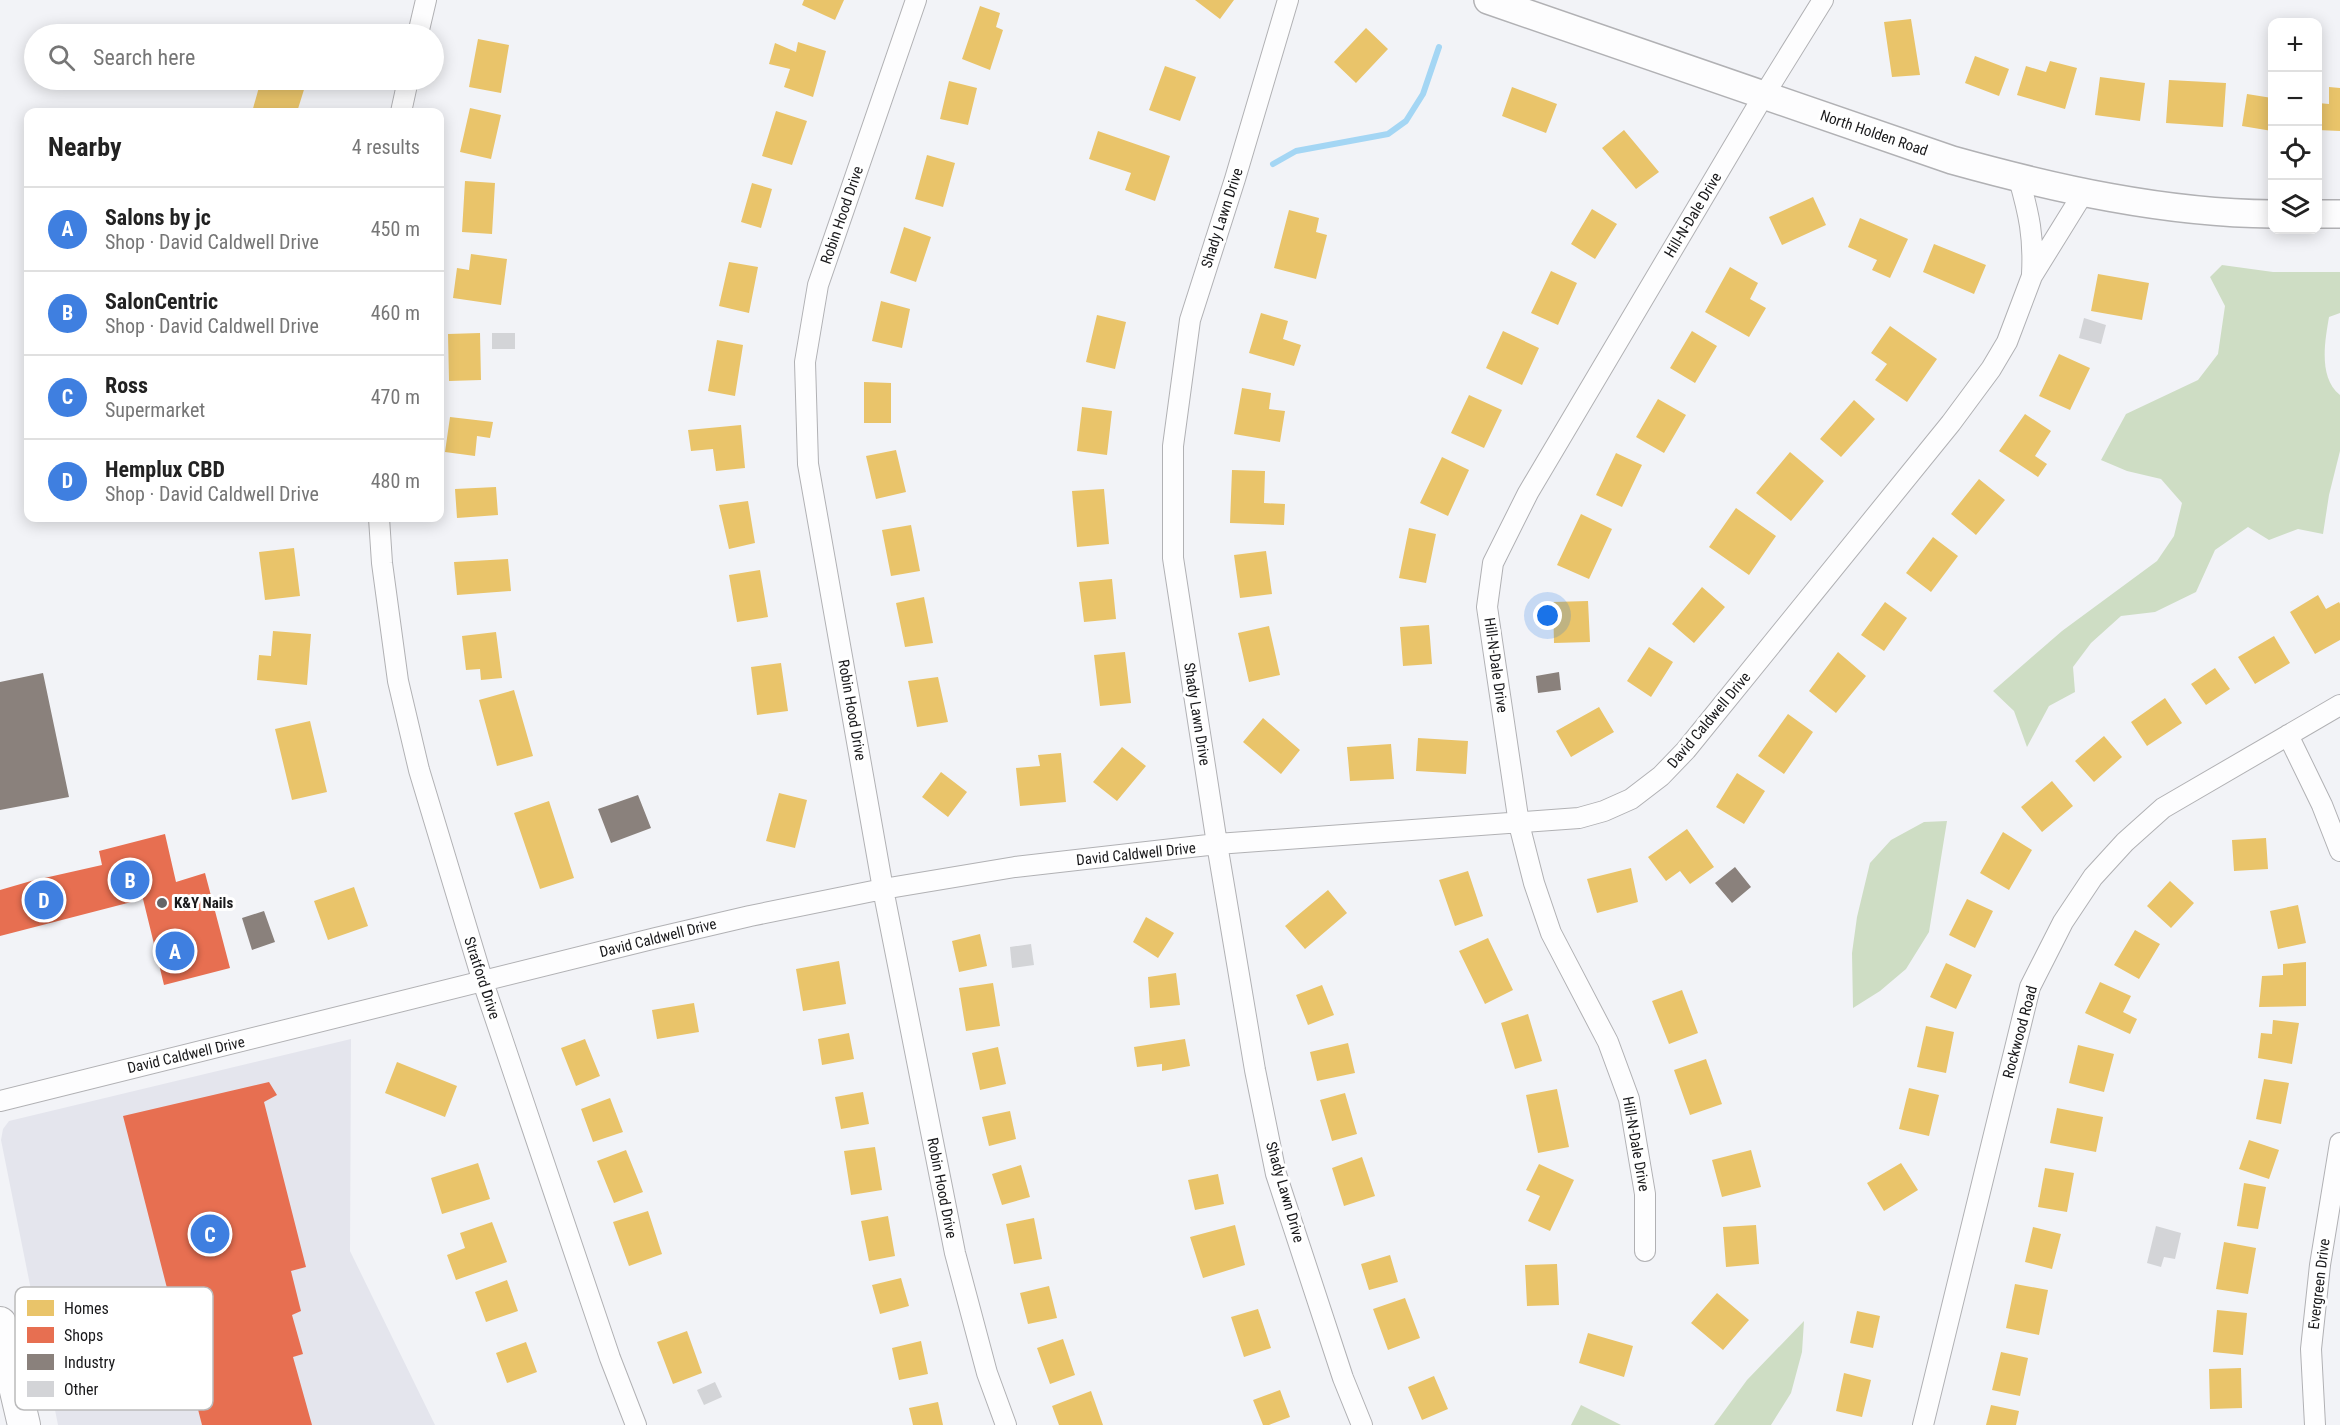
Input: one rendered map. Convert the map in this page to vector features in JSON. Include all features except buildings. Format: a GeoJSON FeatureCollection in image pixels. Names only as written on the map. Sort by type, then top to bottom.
{"type":"FeatureCollection","features":[{"type":"Feature","properties":{"kind":"main road","name":"North Holden Road"},"geometry":{"type":"LineString","coordinates":[[1488,0],[1952,160],[2019,179],[2167,205],[2268,214]]}},
{"type":"Feature","properties":{"kind":"main road"},"geometry":{"type":"LineString","coordinates":[[2322,214],[2340,214]]}},
{"type":"Feature","properties":{"kind":"main road"},"geometry":{"type":"LineString","coordinates":[[0,1323],[15,1387]]}},
{"type":"Feature","properties":{"kind":"main road"},"geometry":{"type":"LineString","coordinates":[[20,1410],[24,1425]]}},
{"type":"Feature","properties":{"kind":"street"},"geometry":{"type":"LineString","coordinates":[[420,24],[426,0]]}},
{"type":"Feature","properties":{"kind":"street","name":"Robin Hood Drive"},"geometry":{"type":"LineString","coordinates":[[916,0],[818,285],[804,362],[808,464],[883,889],[955,1253],[987,1373],[1006,1425]]}},
{"type":"Feature","properties":{"kind":"street","name":"Shady Lawn Drive"},"geometry":{"type":"LineString","coordinates":[[1288,0],[1239,168],[1190,320],[1173,446],[1173,558],[1217,844],[1255,1070],[1276,1174],[1343,1378],[1362,1425]]}},
{"type":"Feature","properties":{"kind":"street","name":"Hill-N-Dale Drive"},"geometry":{"type":"LineString","coordinates":[[1645,1251],[1645,1194],[1629,1099],[1608,1042],[1551,933],[1534,884],[1519,824],[1487,607],[1493,563],[1528,493],[1764,95],[1823,0]]}},
{"type":"Feature","properties":{"kind":"street"},"geometry":{"type":"LineString","coordinates":[[402,108],[406,90]]}},
{"type":"Feature","properties":{"kind":"street","name":"David Caldwell Drive"},"geometry":{"type":"LineString","coordinates":[[2019,179],[2031,220],[2032,276]]}},
{"type":"Feature","properties":{"kind":"street","name":"David Caldwell Drive"},"geometry":{"type":"LineString","coordinates":[[0,1101],[750,916],[883,889],[1015,867],[1217,844],[1519,824],[1579,818],[1604,811],[1631,799],[1661,776],[1686,750],[1951,423],[1991,369],[2007,342],[2032,276],[2084,192]]}},
{"type":"Feature","properties":{"kind":"street","name":"Stratford Drive"},"geometry":{"type":"LineString","coordinates":[[379,522],[382,563],[398,681],[419,770],[483,982],[610,1358],[636,1425]]}},
{"type":"Feature","properties":{"kind":"street","name":"Rockwood Road"},"geometry":{"type":"LineString","coordinates":[[1923,1425],[2030,987],[2063,922],[2093,877],[2125,842],[2163,808],[2340,705]]}},
{"type":"Feature","properties":{"kind":"street"},"geometry":{"type":"LineString","coordinates":[[2288,735],[2322,805],[2340,851]]}},
{"type":"Feature","properties":{"kind":"street","name":"Evergreen Drive"},"geometry":{"type":"LineString","coordinates":[[2314,1425],[2311,1349],[2320,1265],[2340,1143]]}},
{"type":"Feature","properties":{"kind":"shaded area"},"geometry":{"type":"Polygon","coordinates":[[[351,1039],[350,1251],[435,1425],[58,1425],[55,1410],[213,1410],[213,1287],[30,1287],[1,1140],[3,1129],[9,1121],[351,1039]]]}},
{"type":"Feature","properties":{"kind":"green space"},"geometry":{"type":"Polygon","coordinates":[[[2222,265],[2273,272],[2340,272],[2340,313],[2329,317],[2325,359],[2328,379],[2340,395],[2340,451],[2329,495],[2323,534],[2298,529],[2269,540],[2248,527],[2215,550],[2196,592],[2155,612],[2121,616],[2091,643],[2073,667],[2075,692],[2049,706],[2027,747],[2014,711],[1993,691],[2062,631],[2157,561],[2174,536],[2182,503],[2161,479],[2127,471],[2101,460],[2126,414],[2198,380],[2218,354],[2225,306],[2210,277],[2222,265]]]}},
{"type":"Feature","properties":{"kind":"green space"},"geometry":{"type":"Polygon","coordinates":[[[1947,821],[1929,932],[1906,969],[1880,991],[1853,1008],[1852,953],[1857,917],[1870,863],[1891,840],[1924,822],[1947,821]]]}},
{"type":"Feature","properties":{"kind":"green space"},"geometry":{"type":"Polygon","coordinates":[[[1804,1321],[1802,1352],[1791,1393],[1771,1425],[1714,1425],[1747,1380],[1804,1321]]]}},
{"type":"Feature","properties":{"kind":"green space"},"geometry":{"type":"Polygon","coordinates":[[[1581,1405],[1621,1425],[1571,1425],[1581,1405]]]}},
{"type":"Feature","properties":{"kind":"waterway"},"geometry":{"type":"LineString","coordinates":[[1273,164],[1296,151],[1388,134],[1406,121],[1423,94],[1439,47]]}},
{"type":"Feature","properties":{"kind":"place","name":"SalonCentric"},"geometry":{"type":"Point","coordinates":[130,880]}},
{"type":"Feature","properties":{"kind":"place","name":"Hemplux CBD"},"geometry":{"type":"Point","coordinates":[44,900]}},
{"type":"Feature","properties":{"kind":"place","name":"K&Y Nails"},"geometry":{"type":"Point","coordinates":[162,903]}},
{"type":"Feature","properties":{"kind":"place","name":"Salons by jc"},"geometry":{"type":"Point","coordinates":[175,951]}},
{"type":"Feature","properties":{"kind":"place","name":"Ross"},"geometry":{"type":"Point","coordinates":[210,1234]}}]}
